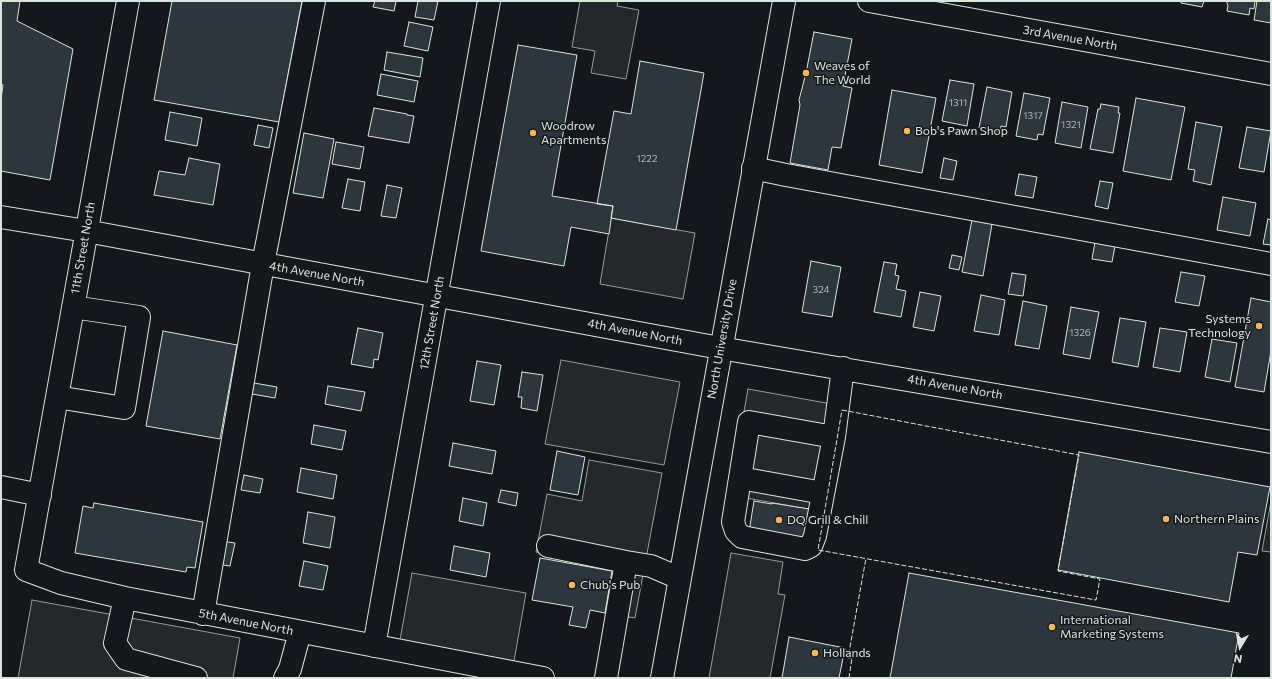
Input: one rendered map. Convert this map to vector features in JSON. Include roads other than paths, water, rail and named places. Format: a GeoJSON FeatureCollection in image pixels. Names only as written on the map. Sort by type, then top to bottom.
{"type":"FeatureCollection","features":[{"type":"Feature","properties":{"kind":"street","name":"11th Street North"},"geometry":{"type":"LineString","coordinates":[[40,495],[128,1]]}},
{"type":"Feature","properties":{"kind":"street"},"geometry":{"type":"LineString","coordinates":[[203,614],[263,264],[314,1]]}},
{"type":"Feature","properties":{"kind":"street","name":"12th Street North"},"geometry":{"type":"LineString","coordinates":[[374,646],[489,1]]}},
{"type":"Feature","properties":{"kind":"street","name":"North University Drive"},"geometry":{"type":"LineString","coordinates":[[662,678],[720,348],[784,1]]}},
{"type":"Feature","properties":{"kind":"street","name":"3rd Avenue North"},"geometry":{"type":"LineString","coordinates":[[869,1],[1271,74]]}},
{"type":"Feature","properties":{"kind":"street"},"geometry":{"type":"LineString","coordinates":[[753,168],[1271,264]]}},
{"type":"Feature","properties":{"kind":"street","name":"4th Avenue North"},"geometry":{"type":"LineString","coordinates":[[1,217],[86,231],[720,348],[1271,442]]}},
{"type":"Feature","properties":{"kind":"street"},"geometry":{"type":"LineString","coordinates":[[57,397],[124,408],[139,317],[73,306]]}},
{"type":"Feature","properties":{"kind":"street"},"geometry":{"type":"LineString","coordinates":[[834,437],[749,422],[733,522],[736,531],[742,537],[805,549],[811,546],[815,536],[834,437],[843,368]]}},
{"type":"Feature","properties":{"kind":"street"},"geometry":{"type":"LineString","coordinates":[[740,478],[823,493]]}},
{"type":"Feature","properties":{"kind":"street"},"geometry":{"type":"LineString","coordinates":[[1,487],[40,495]]}},
{"type":"Feature","properties":{"kind":"street","name":"5th Avenue North"},"geometry":{"type":"LineString","coordinates":[[40,495],[26,570],[61,583],[203,614],[543,678]]}},
{"type":"Feature","properties":{"kind":"street"},"geometry":{"type":"LineString","coordinates":[[548,546],[651,566],[679,578]]}},
{"type":"Feature","properties":{"kind":"street"},"geometry":{"type":"LineString","coordinates":[[606,678],[626,562]]}},
{"type":"Feature","properties":{"kind":"street"},"geometry":{"type":"LineString","coordinates":[[125,598],[115,644],[126,659],[196,678]]}},
{"type":"Feature","properties":{"kind":"street"},"geometry":{"type":"LineString","coordinates":[[285,678],[290,669],[300,632]]}},
{"type":"Feature","properties":{"kind":"place","name":"Weaves of The World"},"geometry":{"type":"Point","coordinates":[806,73]}},
{"type":"Feature","properties":{"kind":"place","name":"Bob's Pawn Shop"},"geometry":{"type":"Point","coordinates":[907,131]}},
{"type":"Feature","properties":{"kind":"place","name":"Woodrow Apartments"},"geometry":{"type":"Point","coordinates":[533,133]}},
{"type":"Feature","properties":{"kind":"place","name":"Systems Technology"},"geometry":{"type":"Point","coordinates":[1259,326]}},
{"type":"Feature","properties":{"kind":"place","name":"Northern Plains"},"geometry":{"type":"Point","coordinates":[1166,519]}},
{"type":"Feature","properties":{"kind":"place","name":"DQ Grill & Chill"},"geometry":{"type":"Point","coordinates":[779,520]}},
{"type":"Feature","properties":{"kind":"place","name":"Chub's Pub"},"geometry":{"type":"Point","coordinates":[572,585]}},
{"type":"Feature","properties":{"kind":"place","name":"International Marketing Systems"},"geometry":{"type":"Point","coordinates":[1052,627]}},
{"type":"Feature","properties":{"kind":"place","name":"Hollands"},"geometry":{"type":"Point","coordinates":[815,653]}}]}
